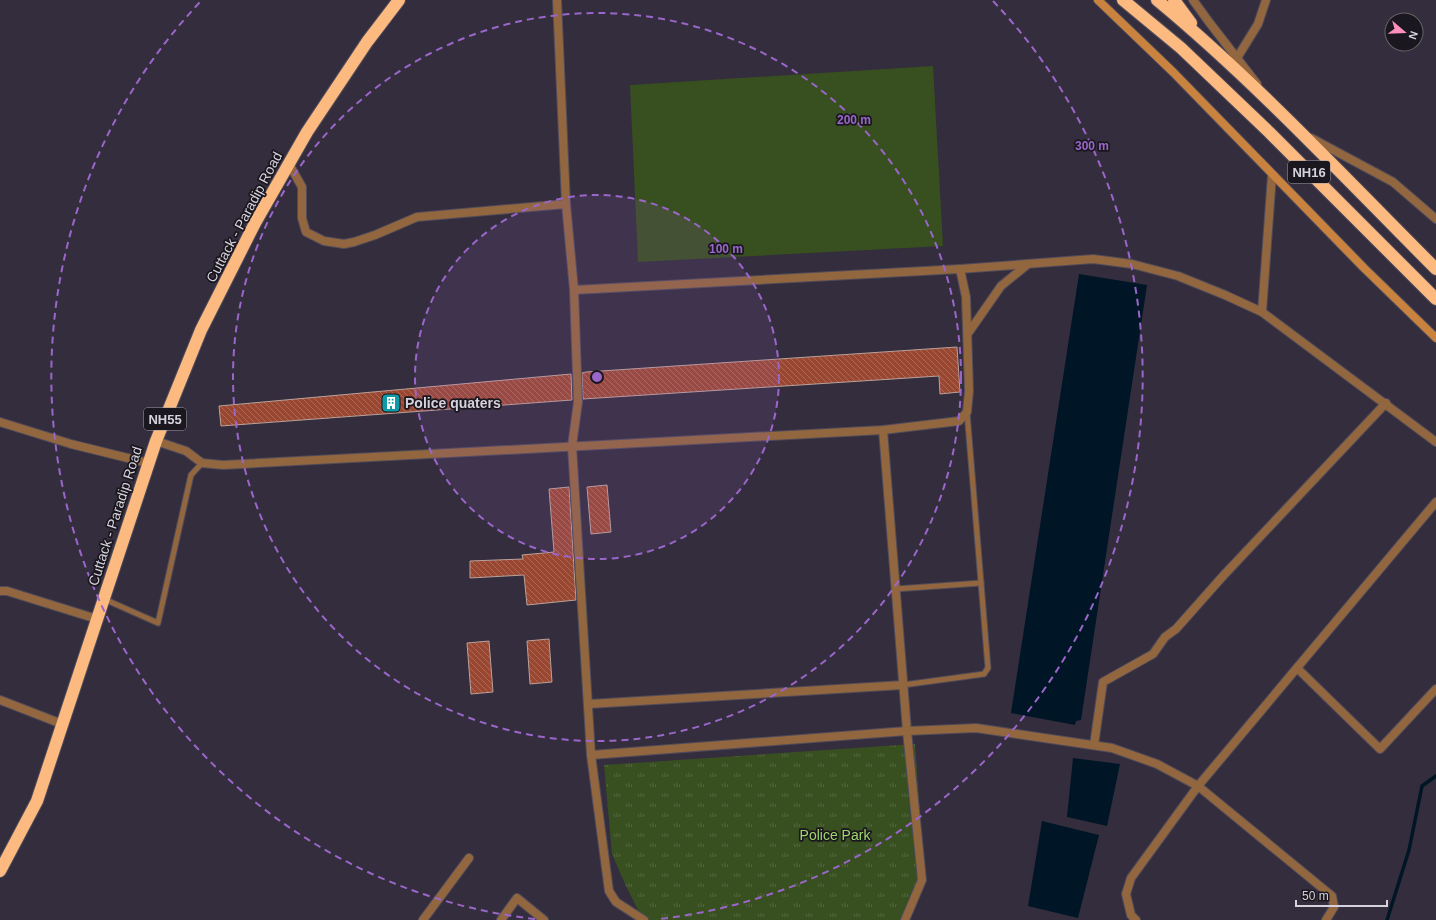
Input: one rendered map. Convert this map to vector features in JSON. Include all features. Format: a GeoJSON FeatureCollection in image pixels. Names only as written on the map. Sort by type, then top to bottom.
{"type":"FeatureCollection","features":[{"type":"Feature","properties":{"kind":"highway","name":"Cuttack - Paradip Road"},"geometry":{"type":"LineString","coordinates":[[0,871],[37,801],[148,463],[201,330],[254,223],[307,132],[367,42],[399,0]]}},
{"type":"Feature","properties":{"kind":"highway","name":"NH16"},"geometry":{"type":"LineString","coordinates":[[1123,0],[1181,48],[1436,299]]}},
{"type":"Feature","properties":{"kind":"highway","name":"NH16"},"geometry":{"type":"LineString","coordinates":[[1157,0],[1197,34],[1284,117],[1436,269]]}},
{"type":"Feature","properties":{"kind":"highway"},"geometry":{"type":"LineString","coordinates":[[1174,0],[1197,34]]}},
{"type":"Feature","properties":{"kind":"street"},"geometry":{"type":"LineString","coordinates":[[557,0],[566,204],[574,290],[578,402],[572,446],[592,755],[609,891],[616,902],[644,920]]}},
{"type":"Feature","properties":{"kind":"street"},"geometry":{"type":"LineString","coordinates":[[1098,0],[1172,72],[1272,175],[1436,338]]}},
{"type":"Feature","properties":{"kind":"street"},"geometry":{"type":"LineString","coordinates":[[1193,0],[1284,117]]}},
{"type":"Feature","properties":{"kind":"street"},"geometry":{"type":"LineString","coordinates":[[1237,58],[1258,24],[1266,0]]}},
{"type":"Feature","properties":{"kind":"street"},"geometry":{"type":"LineString","coordinates":[[1298,131],[1393,182],[1436,219]]}},
{"type":"Feature","properties":{"kind":"street"},"geometry":{"type":"LineString","coordinates":[[289,164],[302,187],[302,218],[306,232],[324,241],[344,244],[375,235],[417,217],[566,204]]}},
{"type":"Feature","properties":{"kind":"street"},"geometry":{"type":"LineString","coordinates":[[1262,312],[1272,175]]}},
{"type":"Feature","properties":{"kind":"street"},"geometry":{"type":"LineString","coordinates":[[574,290],[960,269],[1093,259],[1132,264],[1178,276],[1262,312],[1386,403],[1436,442]]}},
{"type":"Feature","properties":{"kind":"street"},"geometry":{"type":"LineString","coordinates":[[969,332],[1001,286],[1028,264]]}},
{"type":"Feature","properties":{"kind":"street"},"geometry":{"type":"LineString","coordinates":[[156,441],[186,451],[202,463],[222,465],[883,430],[959,421],[967,412],[969,391],[969,332],[966,297],[960,269]]}},
{"type":"Feature","properties":{"kind":"street"},"geometry":{"type":"LineString","coordinates":[[1094,745],[1103,682],[1153,654],[1165,637],[1176,629],[1223,576],[1386,403]]}},
{"type":"Feature","properties":{"kind":"street"},"geometry":{"type":"LineString","coordinates":[[0,422],[71,444],[148,463]]}},
{"type":"Feature","properties":{"kind":"street"},"geometry":{"type":"LineString","coordinates":[[883,430],[907,732],[922,880],[905,920]]}},
{"type":"Feature","properties":{"kind":"street"},"geometry":{"type":"LineString","coordinates":[[1131,918],[1126,894],[1132,878],[1198,786],[1436,502]]}},
{"type":"Feature","properties":{"kind":"street"},"geometry":{"type":"LineString","coordinates":[[0,591],[7,591],[97,619]]}},
{"type":"Feature","properties":{"kind":"street"},"geometry":{"type":"LineString","coordinates":[[1297,668],[1380,749],[1436,689]]}},
{"type":"Feature","properties":{"kind":"street"},"geometry":{"type":"LineString","coordinates":[[589,704],[903,685]]}},
{"type":"Feature","properties":{"kind":"street"},"geometry":{"type":"LineString","coordinates":[[0,700],[62,724]]}},
{"type":"Feature","properties":{"kind":"street"},"geometry":{"type":"LineString","coordinates":[[592,755],[976,728],[1112,748],[1157,764],[1198,786],[1332,896],[1334,907],[1326,920]]}},
{"type":"Feature","properties":{"kind":"street"},"geometry":{"type":"LineString","coordinates":[[423,920],[470,858]]}},
{"type":"Feature","properties":{"kind":"street"},"geometry":{"type":"LineString","coordinates":[[501,920],[517,898],[544,920]]}},
{"type":"Feature","properties":{"kind":"lane"},"geometry":{"type":"LineString","coordinates":[[903,685],[984,674],[988,668],[967,412]]}},
{"type":"Feature","properties":{"kind":"lane"},"geometry":{"type":"LineString","coordinates":[[104,599],[158,623],[191,474],[202,463]]}},
{"type":"Feature","properties":{"kind":"lane"},"geometry":{"type":"LineString","coordinates":[[895,589],[980,583]]}},
{"type":"Feature","properties":{"kind":"green space"},"geometry":{"type":"Polygon","coordinates":[[[933,66],[943,246],[638,262],[630,85],[933,66]]]}},
{"type":"Feature","properties":{"kind":"green space","name":"Police Park"},"geometry":{"type":"Polygon","coordinates":[[[915,744],[921,828],[922,878],[910,920],[650,920],[640,914],[612,854],[604,765],[915,744]]]}},
{"type":"Feature","properties":{"kind":"water"},"geometry":{"type":"Polygon","coordinates":[[[1079,274],[1147,285],[1081,720],[1076,721],[1075,725],[1011,713],[1079,274]]]}},
{"type":"Feature","properties":{"kind":"water"},"geometry":{"type":"Polygon","coordinates":[[[1073,758],[1120,764],[1107,826],[1067,817],[1073,758]]]}},
{"type":"Feature","properties":{"kind":"water"},"geometry":{"type":"Polygon","coordinates":[[[1042,821],[1099,835],[1078,918],[1028,906],[1042,821]]]}},
{"type":"Feature","properties":{"kind":"building"},"geometry":{"type":"Polygon","coordinates":[[[957,347],[960,392],[940,394],[939,376],[583,399],[582,373],[586,372],[957,347]]]}},
{"type":"Feature","properties":{"kind":"building","name":"Police quaters"},"geometry":{"type":"Polygon","coordinates":[[[571,374],[572,400],[221,426],[219,406],[571,374]]]}},
{"type":"Feature","properties":{"kind":"building"},"geometry":{"type":"Polygon","coordinates":[[[607,485],[611,532],[591,534],[587,487],[607,485]]]}},
{"type":"Feature","properties":{"kind":"building"},"geometry":{"type":"Polygon","coordinates":[[[569,487],[576,600],[527,605],[524,575],[470,578],[470,561],[523,559],[522,555],[554,552],[549,489],[569,487]]]}},
{"type":"Feature","properties":{"kind":"building"},"geometry":{"type":"Polygon","coordinates":[[[549,639],[552,682],[530,684],[527,641],[549,639]]]}},
{"type":"Feature","properties":{"kind":"building"},"geometry":{"type":"Polygon","coordinates":[[[489,641],[493,692],[471,694],[467,643],[489,641]]]}},
{"type":"Feature","properties":{"kind":"waterway"},"geometry":{"type":"LineString","coordinates":[[1387,920],[1409,850],[1422,786],[1436,776]]}},
{"type":"Feature","properties":{"kind":"place","name":"Police quaters"},"geometry":{"type":"Point","coordinates":[391,403]}}]}
